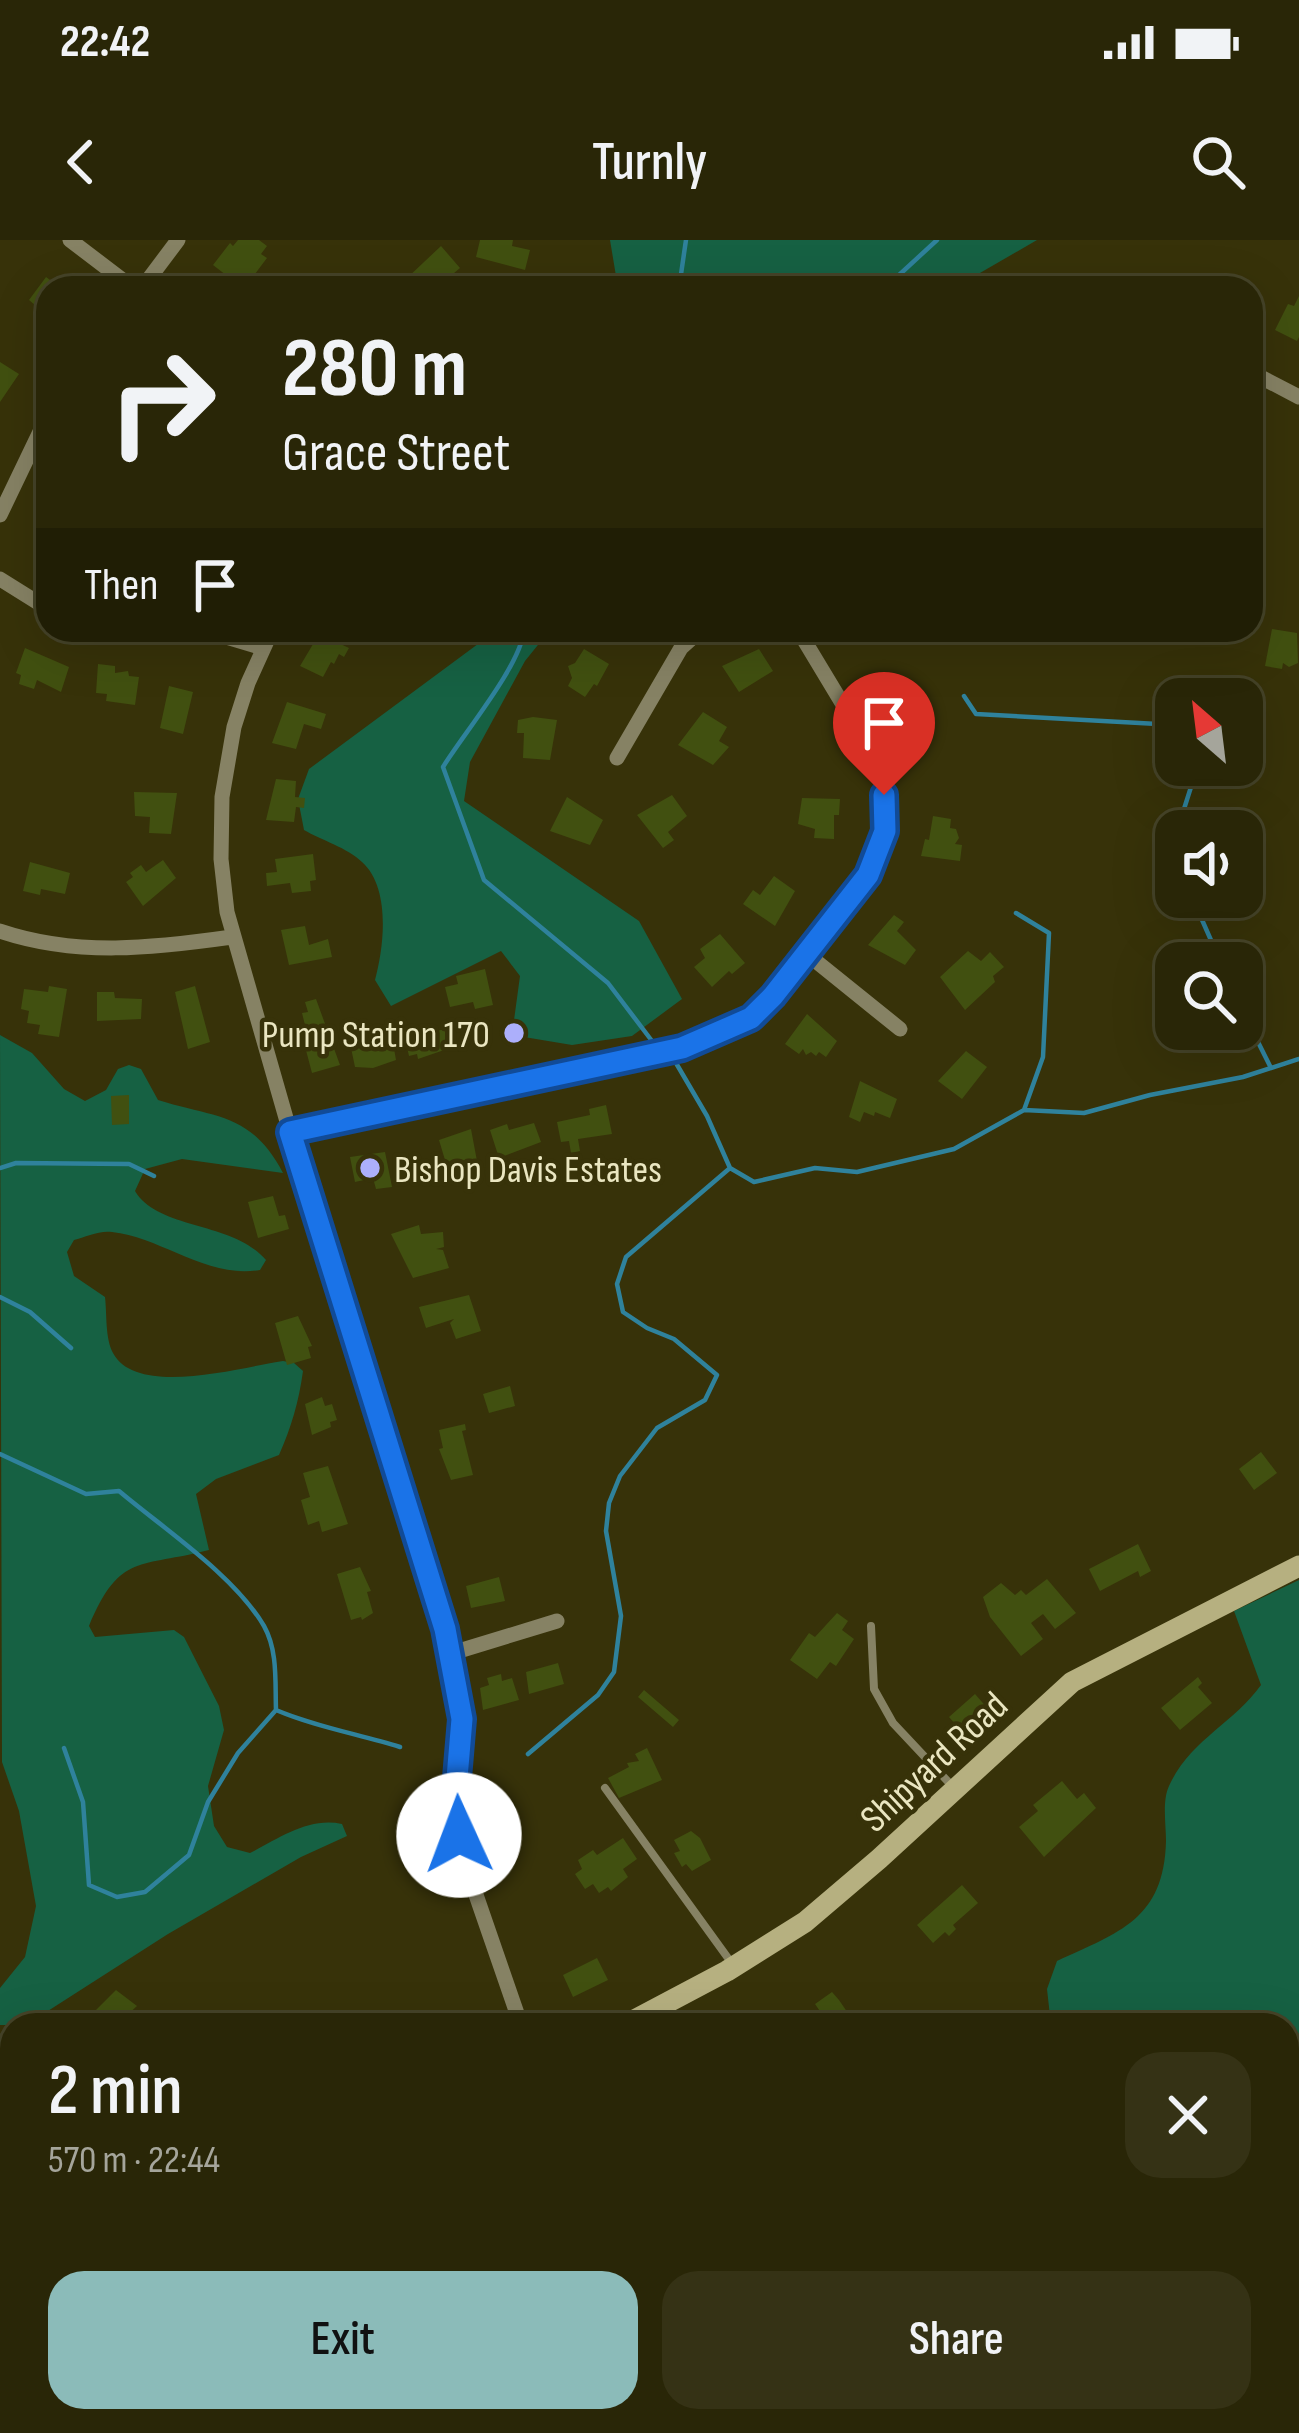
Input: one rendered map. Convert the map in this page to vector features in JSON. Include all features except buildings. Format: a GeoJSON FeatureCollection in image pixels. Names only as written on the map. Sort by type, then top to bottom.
{"type":"FeatureCollection","features":[{"type":"Feature","properties":{"kind":"street"},"geometry":{"type":"LineString","coordinates":[[70,240],[120,276]]}},
{"type":"Feature","properties":{"kind":"street"},"geometry":{"type":"LineString","coordinates":[[147,276],[178,240]]}},
{"type":"Feature","properties":{"kind":"street"},"geometry":{"type":"LineString","coordinates":[[1263,378],[1299,397]]}},
{"type":"Feature","properties":{"kind":"street"},"geometry":{"type":"LineString","coordinates":[[0,515],[36,441]]}},
{"type":"Feature","properties":{"kind":"street"},"geometry":{"type":"LineString","coordinates":[[0,579],[36,602]]}},
{"type":"Feature","properties":{"kind":"street"},"geometry":{"type":"LineString","coordinates":[[243,642],[263,648]]}},
{"type":"Feature","properties":{"kind":"street"},"geometry":{"type":"LineString","coordinates":[[266,642],[235,727],[222,797],[222,882],[232,937],[430,1576],[462,1719],[457,1778],[462,1849],[517,2013]]}},
{"type":"Feature","properties":{"kind":"street"},"geometry":{"type":"LineString","coordinates":[[617,758],[687,642]]}},
{"type":"Feature","properties":{"kind":"street"},"geometry":{"type":"LineString","coordinates":[[290,1132],[682,1048],[751,1018],[868,875],[885,831],[877,761],[805,642]]}},
{"type":"Feature","properties":{"kind":"street"},"geometry":{"type":"LineString","coordinates":[[0,931],[58,945],[117,950],[232,937]]}},
{"type":"Feature","properties":{"kind":"street"},"geometry":{"type":"LineString","coordinates":[[807,954],[900,1029]]}},
{"type":"Feature","properties":{"kind":"street","name":"Shipyard Road"},"geometry":{"type":"LineString","coordinates":[[647,2013],[805,1922],[1084,1674],[1299,1566]]}},
{"type":"Feature","properties":{"kind":"street"},"geometry":{"type":"LineString","coordinates":[[449,1654],[557,1621]]}},
{"type":"Feature","properties":{"kind":"lane"},"geometry":{"type":"LineString","coordinates":[[871,1626],[874,1689],[893,1723],[956,1789]]}},
{"type":"Feature","properties":{"kind":"lane"},"geometry":{"type":"LineString","coordinates":[[605,1788],[734,1966]]}},
{"type":"Feature","properties":{"kind":"green space"},"geometry":{"type":"Polygon","coordinates":[[[610,240],[1037,240],[975,276],[616,276],[610,240]]]}},
{"type":"Feature","properties":{"kind":"green space"},"geometry":{"type":"Polygon","coordinates":[[[481,642],[540,642],[525,661],[470,762],[464,801],[639,921],[682,999],[632,1036],[572,1045],[512,1035],[520,976],[501,951],[391,1006],[375,980],[383,918],[378,887],[362,862],[304,830],[298,799],[309,769],[481,642]]]}},
{"type":"Feature","properties":{"kind":"green space"},"geometry":{"type":"Polygon","coordinates":[[[0,1035],[32,1053],[64,1089],[85,1101],[106,1090],[118,1069],[129,1065],[141,1069],[158,1100],[244,1128],[271,1153],[283,1173],[182,1159],[145,1169],[135,1191],[161,1213],[252,1247],[266,1260],[260,1270],[221,1269],[112,1232],[74,1240],[67,1252],[74,1276],[105,1297],[110,1347],[125,1367],[166,1377],[283,1361],[303,1371],[279,1455],[216,1479],[196,1494],[209,1550],[149,1562],[122,1574],[89,1626],[95,1637],[174,1630],[184,1637],[219,1706],[224,1730],[208,1786],[214,1826],[227,1847],[250,1853],[318,1823],[342,1824],[347,1836],[301,1857],[168,1934],[45,2013],[0,2013],[0,1988],[25,1957],[36,1906],[19,1811],[2,1762],[0,1035]]]}},
{"type":"Feature","properties":{"kind":"green space"},"geometry":{"type":"Polygon","coordinates":[[[1299,1580],[1299,2013],[1050,2013],[1047,1989],[1057,1961],[1119,1931],[1147,1906],[1163,1867],[1169,1786],[1188,1757],[1261,1685],[1234,1611],[1299,1580]]]}},
{"type":"Feature","properties":{"kind":"waterway"},"geometry":{"type":"LineString","coordinates":[[681,276],[686,240]]}},
{"type":"Feature","properties":{"kind":"waterway"},"geometry":{"type":"LineString","coordinates":[[898,276],[937,240]]}},
{"type":"Feature","properties":{"kind":"waterway"},"geometry":{"type":"LineString","coordinates":[[522,642],[503,680],[443,767],[484,880],[608,983],[652,1041]]}},
{"type":"Feature","properties":{"kind":"waterway"},"geometry":{"type":"LineString","coordinates":[[964,696],[976,714],[1155,724]]}},
{"type":"Feature","properties":{"kind":"waterway"},"geometry":{"type":"LineString","coordinates":[[1184,810],[1191,786]]}},
{"type":"Feature","properties":{"kind":"waterway"},"geometry":{"type":"LineString","coordinates":[[1016,913],[1049,933],[1043,1057],[1024,1110]]}},
{"type":"Feature","properties":{"kind":"waterway"},"geometry":{"type":"LineString","coordinates":[[1201,918],[1212,942]]}},
{"type":"Feature","properties":{"kind":"waterway"},"geometry":{"type":"LineString","coordinates":[[1262,1050],[1271,1068]]}},
{"type":"Feature","properties":{"kind":"waterway"},"geometry":{"type":"LineString","coordinates":[[676,1063],[730,1168],[754,1182],[815,1168],[857,1172],[954,1149],[1024,1110],[1084,1113],[1243,1077],[1299,1059]]}},
{"type":"Feature","properties":{"kind":"waterway"},"geometry":{"type":"LineString","coordinates":[[0,1168],[16,1163],[129,1164],[154,1176]]}},
{"type":"Feature","properties":{"kind":"waterway"},"geometry":{"type":"LineString","coordinates":[[528,1754],[598,1695],[614,1672],[621,1616],[606,1531],[609,1503],[620,1476],[657,1428],[705,1400],[717,1375],[674,1339],[623,1312],[617,1284],[626,1257],[730,1168]]}},
{"type":"Feature","properties":{"kind":"waterway"},"geometry":{"type":"LineString","coordinates":[[0,1297],[30,1312],[71,1348]]}},
{"type":"Feature","properties":{"kind":"waterway"},"geometry":{"type":"LineString","coordinates":[[0,1454],[86,1494],[119,1491],[235,1589],[264,1626],[272,1646],[276,1710],[238,1753],[208,1802],[189,1855],[145,1892],[117,1897],[89,1885],[83,1802],[64,1748]]}},
{"type":"Feature","properties":{"kind":"waterway"},"geometry":{"type":"LineString","coordinates":[[276,1710],[400,1747]]}},
{"type":"Feature","properties":{"kind":"place","name":"Pump Station 170"},"geometry":{"type":"Point","coordinates":[514,1033]}},
{"type":"Feature","properties":{"kind":"place","name":"Bishop Davis Estates"},"geometry":{"type":"Point","coordinates":[370,1168]}},
{"type":"Feature","properties":{"kind":"route"},"geometry":{"type":"LineString","coordinates":[[459,1835],[462,1719],[445,1629],[290,1132],[682,1048],[751,1018],[868,875],[885,831],[884,795]]}}]}
